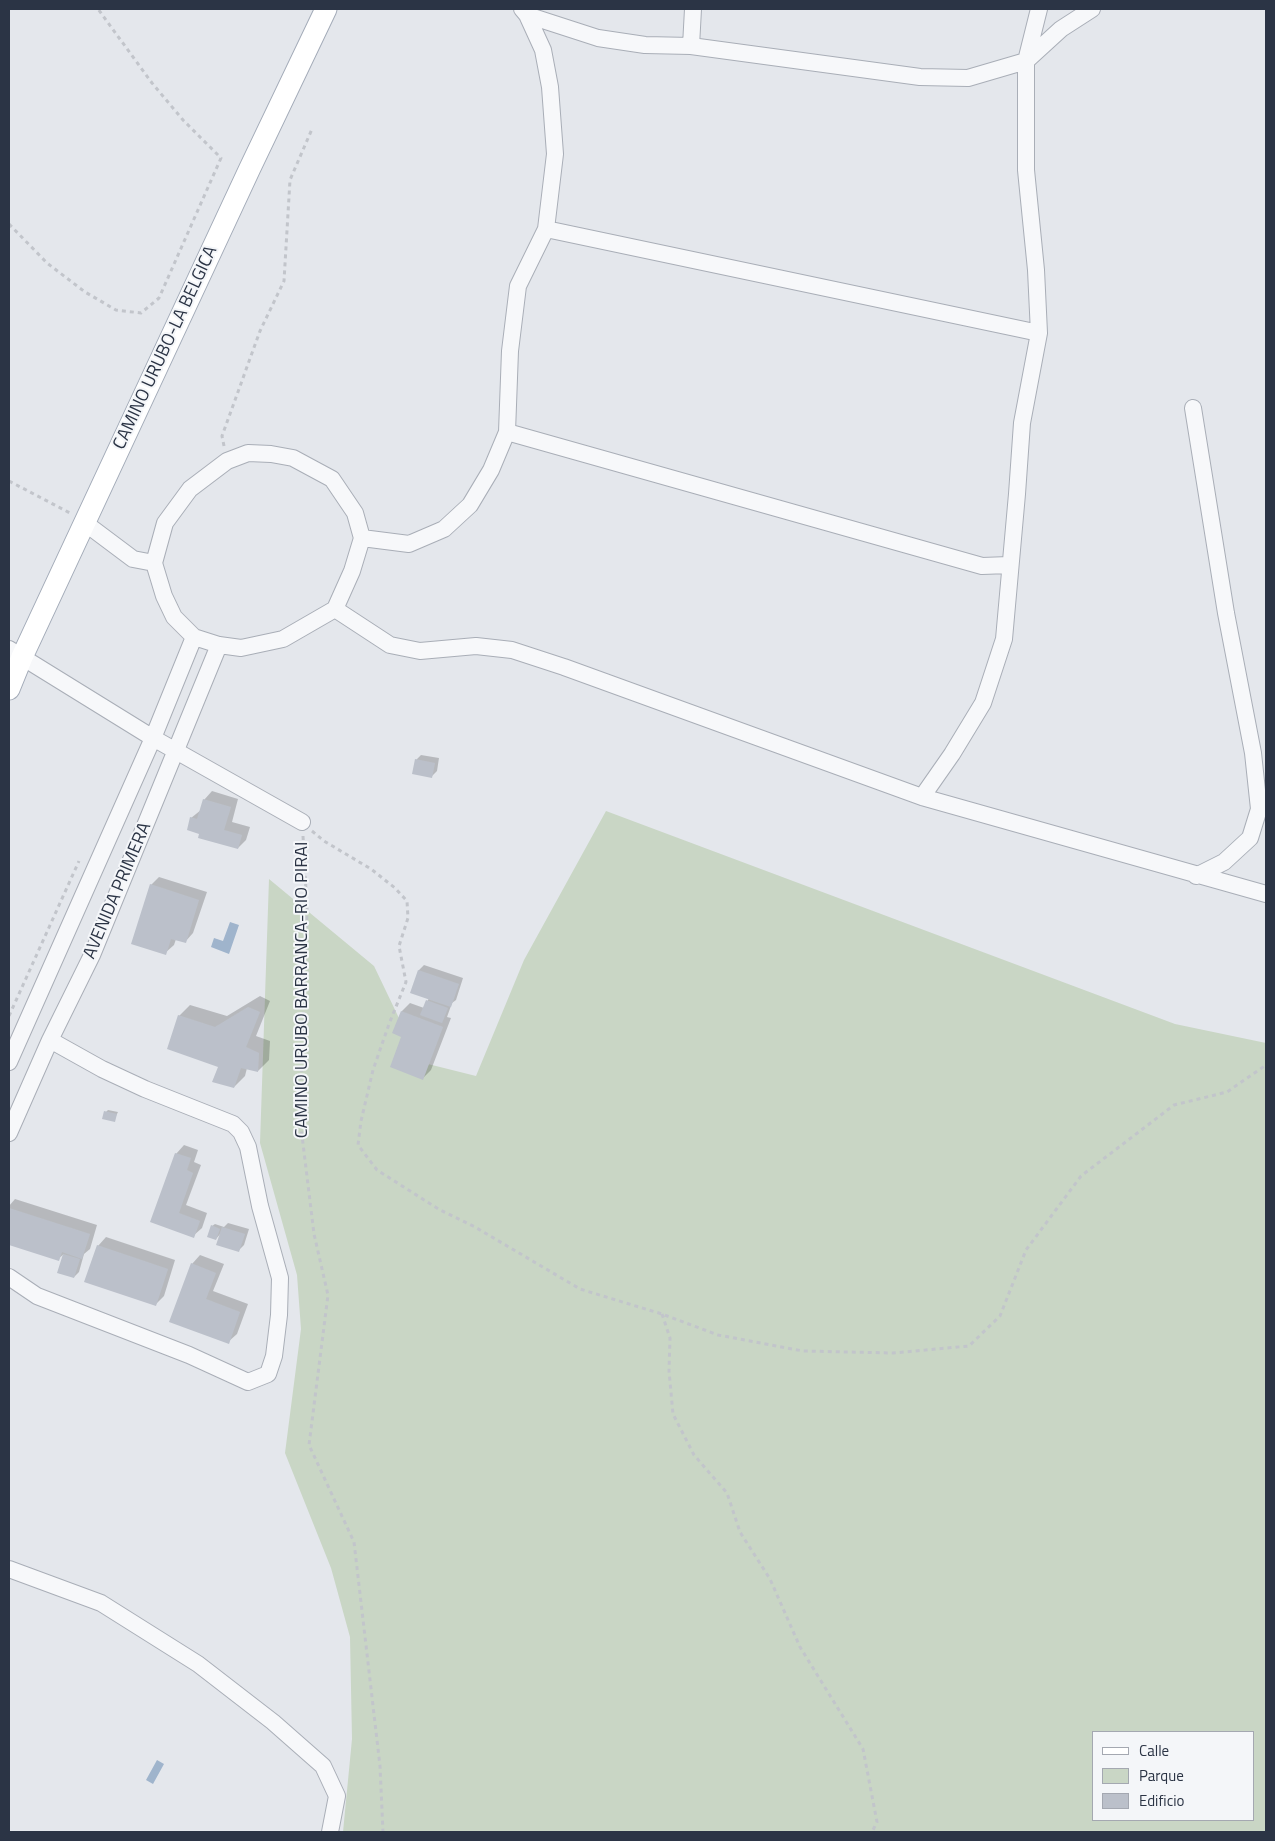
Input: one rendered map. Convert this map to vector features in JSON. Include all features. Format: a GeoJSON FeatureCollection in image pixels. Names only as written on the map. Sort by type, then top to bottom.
{"type":"FeatureCollection","features":[{"type":"Feature","properties":{"kind":"main road","name":"CAMINO URUBO-LA BELGICA"},"geometry":{"type":"LineString","coordinates":[[9,689],[15,653],[85,522],[326,9]]}},
{"type":"Feature","properties":{"kind":"street"},"geometry":{"type":"LineString","coordinates":[[691,46],[693,9]]}},
{"type":"Feature","properties":{"kind":"street"},"geometry":{"type":"LineString","coordinates":[[922,797],[952,754],[983,703],[1004,639],[1022,423],[1039,333],[1036,270],[1026,170],[1026,61],[1039,9]]}},
{"type":"Feature","properties":{"kind":"street"},"geometry":{"type":"LineString","coordinates":[[525,12],[598,38],[645,45],[691,46],[920,76],[968,78],[1026,61],[1061,29],[1092,9]]}},
{"type":"Feature","properties":{"kind":"street"},"geometry":{"type":"LineString","coordinates":[[362,538],[409,544],[444,529],[470,505],[491,470],[506,432],[510,352],[518,286],[546,229],[555,154],[550,87],[543,50],[525,12]]}},
{"type":"Feature","properties":{"kind":"street"},"geometry":{"type":"LineString","coordinates":[[546,229],[1039,333]]}},
{"type":"Feature","properties":{"kind":"street"},"geometry":{"type":"LineString","coordinates":[[1193,408],[1226,612],[1253,753],[1259,809],[1250,838],[1224,862],[1196,876]]}},
{"type":"Feature","properties":{"kind":"street"},"geometry":{"type":"LineString","coordinates":[[506,432],[982,566],[1010,565]]}},
{"type":"Feature","properties":{"kind":"street"},"geometry":{"type":"LineString","coordinates":[[248,453],[271,454],[293,458],[332,479],[355,513],[362,538],[352,571],[335,609],[283,639],[241,648],[219,645],[194,637],[174,617],[164,596],[154,564],[164,523],[190,489],[227,461],[248,453]]}},
{"type":"Feature","properties":{"kind":"street"},"geometry":{"type":"LineString","coordinates":[[85,522],[133,559],[154,564]]}},
{"type":"Feature","properties":{"kind":"street"},"geometry":{"type":"LineString","coordinates":[[335,609],[390,645],[420,651],[476,646],[512,650],[564,667],[922,797],[1196,876],[1266,894]]}},
{"type":"Feature","properties":{"kind":"street","name":"AVENIDA PRIMERA"},"geometry":{"type":"LineString","coordinates":[[9,1062],[153,738],[194,637]]}},
{"type":"Feature","properties":{"kind":"street","name":"AVENIDA PRIMERA"},"geometry":{"type":"LineString","coordinates":[[9,1133],[50,1040],[92,955],[219,645]]}},
{"type":"Feature","properties":{"kind":"street"},"geometry":{"type":"LineString","coordinates":[[15,653],[176,752],[302,822]]}},
{"type":"Feature","properties":{"kind":"street"},"geometry":{"type":"LineString","coordinates":[[9,1277],[38,1296],[189,1355],[248,1382],[268,1374],[274,1356],[279,1315],[280,1278],[260,1206],[248,1147],[241,1132],[233,1124],[145,1089],[102,1069],[50,1040]]}},
{"type":"Feature","properties":{"kind":"street"},"geometry":{"type":"LineString","coordinates":[[9,1569],[101,1603],[198,1664],[273,1722],[323,1766],[337,1796],[330,1832]]}},
{"type":"Feature","properties":{"kind":"path"},"geometry":{"type":"LineString","coordinates":[[9,224],[47,263],[85,292],[116,310],[141,313],[159,298],[221,158],[183,120],[152,83],[98,9]]}},
{"type":"Feature","properties":{"kind":"path"},"geometry":{"type":"LineString","coordinates":[[227,461],[222,436],[260,331],[284,281],[290,180],[312,129]]}},
{"type":"Feature","properties":{"kind":"path"},"geometry":{"type":"LineString","coordinates":[[9,481],[66,510]]}},
{"type":"Feature","properties":{"kind":"path"},"geometry":{"type":"LineString","coordinates":[[302,822],[324,841],[371,869],[395,888],[407,901],[408,918],[400,946],[406,982],[389,1024],[374,1070],[361,1120],[358,1145],[377,1170],[440,1210],[475,1227],[580,1289],[662,1314],[718,1335],[803,1351],[892,1353],[969,1346],[1000,1316],[1026,1250],[1081,1176],[1174,1104],[1227,1092],[1266,1065]]}},
{"type":"Feature","properties":{"kind":"path","name":"CAMINO URUBO BARRANCA-RIO PIRAI"},"geometry":{"type":"LineString","coordinates":[[302,822],[307,910],[300,1119],[314,1234],[328,1294],[309,1445],[354,1542],[380,1766],[383,1832]]}},
{"type":"Feature","properties":{"kind":"path"},"geometry":{"type":"LineString","coordinates":[[9,1016],[81,856]]}},
{"type":"Feature","properties":{"kind":"path"},"geometry":{"type":"LineString","coordinates":[[662,1314],[670,1338],[669,1371],[673,1414],[694,1455],[727,1493],[740,1532],[770,1579],[800,1646],[863,1749],[877,1822],[872,1832]]}},
{"type":"Feature","properties":{"kind":"green space"},"geometry":{"type":"Polygon","coordinates":[[[606,811],[1175,1024],[1266,1043],[1266,1832],[343,1832],[352,1739],[350,1637],[331,1568],[285,1453],[301,1329],[297,1275],[260,1143],[269,879],[374,966],[420,1062],[476,1076],[524,960],[606,811]]]}},
{"type":"Feature","properties":{"kind":"water"},"geometry":{"type":"Polygon","coordinates":[[[230,922],[239,925],[229,954],[211,947],[214,938],[223,941],[230,922]]]}},
{"type":"Feature","properties":{"kind":"water"},"geometry":{"type":"Polygon","coordinates":[[[157,1760],[164,1764],[153,1784],[146,1780],[157,1760]]]}},
{"type":"Feature","properties":{"kind":"building"},"geometry":{"type":"Polygon","coordinates":[[[415,759],[435,763],[432,778],[412,774],[415,759]]]}},
{"type":"Feature","properties":{"kind":"building"},"geometry":{"type":"Polygon","coordinates":[[[203,799],[231,807],[224,830],[242,835],[238,849],[198,838],[199,834],[187,830],[190,817],[197,819],[203,799]]]}},
{"type":"Feature","properties":{"kind":"building"},"geometry":{"type":"Polygon","coordinates":[[[150,884],[199,900],[186,943],[171,939],[166,955],[131,944],[150,884]]]}},
{"type":"Feature","properties":{"kind":"building"},"geometry":{"type":"Polygon","coordinates":[[[418,970],[459,984],[451,1007],[410,993],[418,970]]]}},
{"type":"Feature","properties":{"kind":"building"},"geometry":{"type":"Polygon","coordinates":[[[426,1000],[448,1008],[442,1023],[420,1015],[426,1000]]]}},
{"type":"Feature","properties":{"kind":"building"},"geometry":{"type":"Polygon","coordinates":[[[248,1007],[260,1012],[246,1047],[259,1053],[258,1072],[241,1068],[234,1088],[212,1082],[218,1067],[167,1049],[178,1015],[215,1027],[248,1007]]]}},
{"type":"Feature","properties":{"kind":"building"},"geometry":{"type":"Polygon","coordinates":[[[401,1011],[443,1027],[423,1080],[390,1067],[401,1037],[392,1033],[401,1011]]]}},
{"type":"Feature","properties":{"kind":"building"},"geometry":{"type":"Polygon","coordinates":[[[104,1111],[117,1114],[115,1122],[102,1119],[104,1111]]]}},
{"type":"Feature","properties":{"kind":"building"},"geometry":{"type":"Polygon","coordinates":[[[175,1153],[191,1158],[187,1170],[193,1173],[179,1213],[200,1221],[194,1238],[150,1222],[175,1153]]]}},
{"type":"Feature","properties":{"kind":"building"},"geometry":{"type":"Polygon","coordinates":[[[9,1208],[90,1234],[82,1259],[62,1252],[59,1261],[9,1245],[9,1208]]]}},
{"type":"Feature","properties":{"kind":"building"},"geometry":{"type":"Polygon","coordinates":[[[211,1225],[220,1229],[216,1240],[207,1237],[211,1225]]]}},
{"type":"Feature","properties":{"kind":"building"},"geometry":{"type":"Polygon","coordinates":[[[222,1227],[245,1234],[239,1252],[216,1245],[222,1227]]]}},
{"type":"Feature","properties":{"kind":"building"},"geometry":{"type":"Polygon","coordinates":[[[97,1245],[168,1269],[156,1306],[84,1282],[97,1245]]]}},
{"type":"Feature","properties":{"kind":"building"},"geometry":{"type":"Polygon","coordinates":[[[63,1254],[80,1259],[74,1278],[57,1273],[63,1254]]]}},
{"type":"Feature","properties":{"kind":"building"},"geometry":{"type":"Polygon","coordinates":[[[191,1263],[216,1273],[206,1299],[240,1312],[229,1344],[169,1322],[191,1263]]]}}]}
